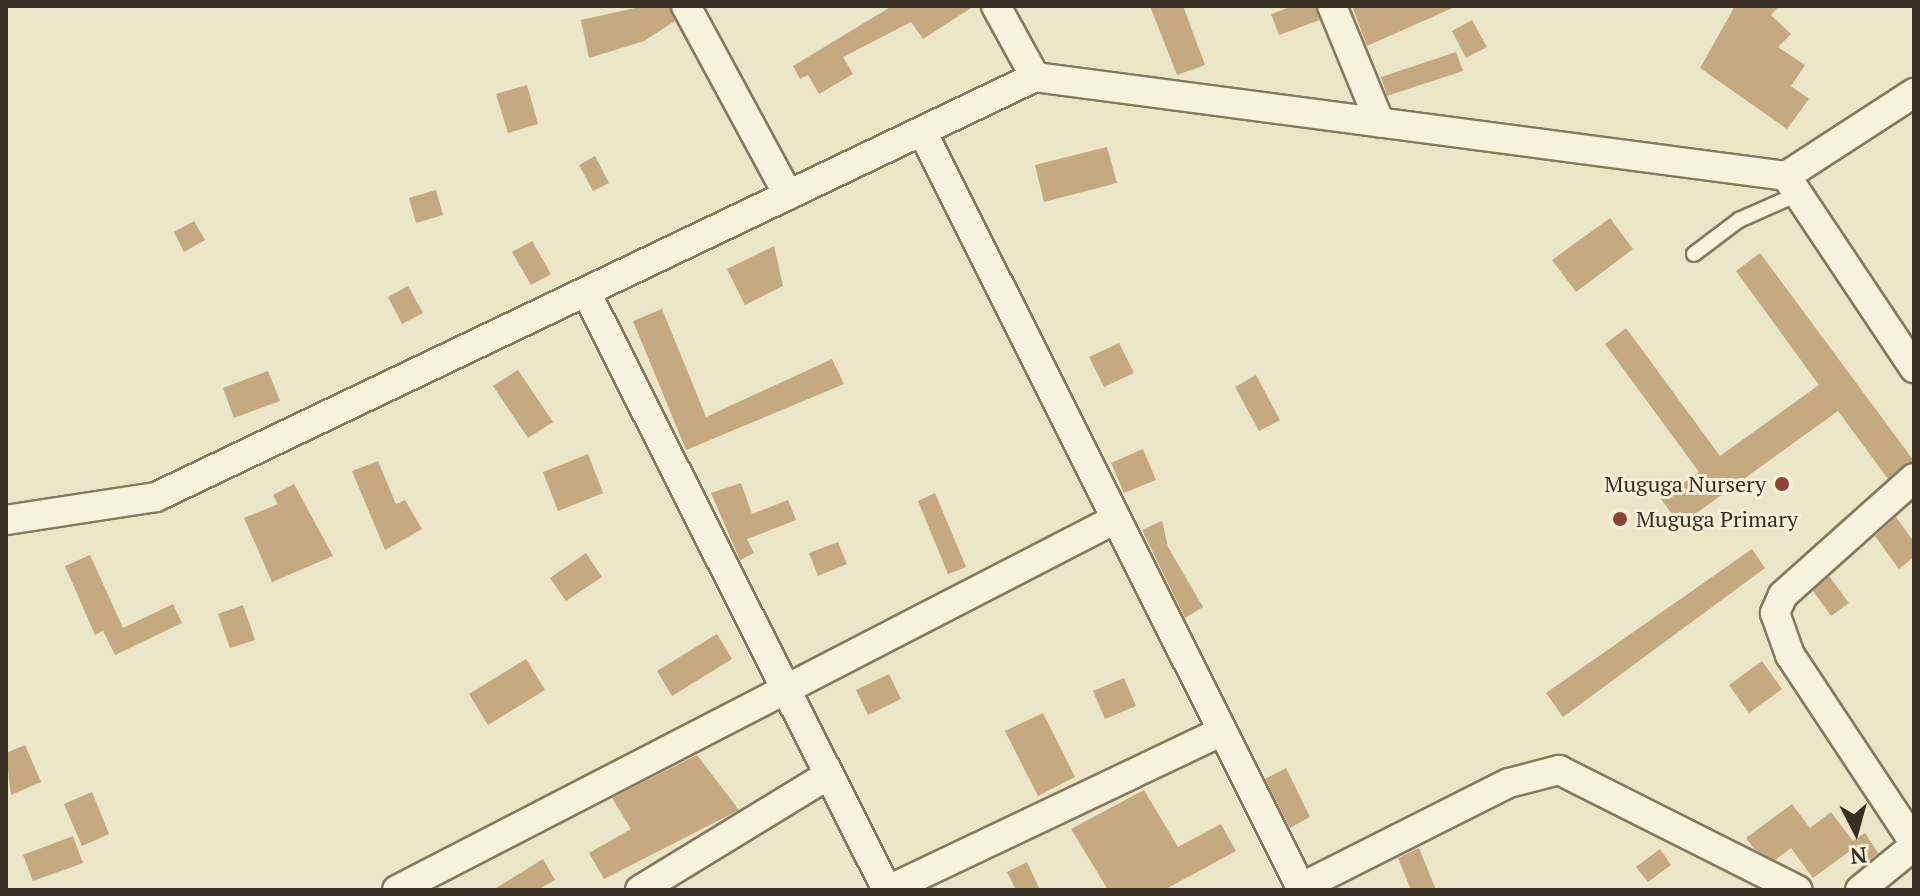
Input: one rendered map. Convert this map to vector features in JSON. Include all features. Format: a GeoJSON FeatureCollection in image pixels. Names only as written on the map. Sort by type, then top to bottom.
{"type":"FeatureCollection","features":[{"type":"Feature","properties":{"kind":"street"},"geometry":{"type":"LineString","coordinates":[[686,6],[788,195]]}},
{"type":"Feature","properties":{"kind":"street"},"geometry":{"type":"LineString","coordinates":[[996,6],[1035,77]]}},
{"type":"Feature","properties":{"kind":"street"},"geometry":{"type":"LineString","coordinates":[[1332,6],[1380,123]]}},
{"type":"Feature","properties":{"kind":"street"},"geometry":{"type":"LineString","coordinates":[[6,520],[156,497],[1035,77],[1380,123],[1792,185],[1914,93]]}},
{"type":"Feature","properties":{"kind":"street"},"geometry":{"type":"LineString","coordinates":[[922,131],[1301,889],[1509,783],[1559,770],[1798,890]]}},
{"type":"Feature","properties":{"kind":"street"},"geometry":{"type":"LineString","coordinates":[[1792,185],[1914,368]]}},
{"type":"Feature","properties":{"kind":"street"},"geometry":{"type":"LineString","coordinates":[[586,292],[827,776],[888,890],[1221,732]]}},
{"type":"Feature","properties":{"kind":"street"},"geometry":{"type":"LineString","coordinates":[[1860,890],[1914,844],[1790,655],[1775,613],[1783,595],[1914,478]]}},
{"type":"Feature","properties":{"kind":"street"},"geometry":{"type":"LineString","coordinates":[[397,890],[1114,520]]}},
{"type":"Feature","properties":{"kind":"street"},"geometry":{"type":"LineString","coordinates":[[640,890],[827,776]]}},
{"type":"Feature","properties":{"kind":"lane"},"geometry":{"type":"LineString","coordinates":[[1694,254],[1792,185]]}},
{"type":"Feature","properties":{"kind":"building"},"geometry":{"type":"Polygon","coordinates":[[[644,6],[669,6],[675,21],[644,41],[589,58],[581,20],[644,6]]]}},
{"type":"Feature","properties":{"kind":"building"},"geometry":{"type":"Polygon","coordinates":[[[892,6],[974,6],[923,39],[911,22],[843,57],[853,74],[819,94],[808,75],[800,79],[793,66],[892,6]]]}},
{"type":"Feature","properties":{"kind":"building"},"geometry":{"type":"Polygon","coordinates":[[[1150,6],[1183,6],[1205,65],[1177,75],[1150,6]]]}},
{"type":"Feature","properties":{"kind":"building"},"geometry":{"type":"Polygon","coordinates":[[[1293,6],[1315,6],[1320,20],[1279,35],[1271,14],[1293,6]]]}},
{"type":"Feature","properties":{"kind":"building"},"geometry":{"type":"Polygon","coordinates":[[[1352,6],[1457,6],[1367,46],[1352,6]]]}},
{"type":"Feature","properties":{"kind":"building"},"geometry":{"type":"Polygon","coordinates":[[[1735,6],[1779,6],[1771,15],[1791,34],[1778,47],[1805,65],[1791,86],[1809,99],[1787,129],[1700,68],[1735,6]]]}},
{"type":"Feature","properties":{"kind":"building"},"geometry":{"type":"Polygon","coordinates":[[[1472,20],[1487,47],[1466,58],[1452,31],[1472,20]]]}},
{"type":"Feature","properties":{"kind":"building"},"geometry":{"type":"Polygon","coordinates":[[[1456,52],[1463,71],[1387,96],[1381,77],[1456,52]]]}},
{"type":"Feature","properties":{"kind":"building"},"geometry":{"type":"Polygon","coordinates":[[[527,85],[538,124],[508,133],[496,94],[527,85]]]}},
{"type":"Feature","properties":{"kind":"building"},"geometry":{"type":"Polygon","coordinates":[[[1107,147],[1117,183],[1044,202],[1035,165],[1107,147]]]}},
{"type":"Feature","properties":{"kind":"building"},"geometry":{"type":"Polygon","coordinates":[[[595,156],[609,183],[593,191],[579,165],[595,156]]]}},
{"type":"Feature","properties":{"kind":"building"},"geometry":{"type":"Polygon","coordinates":[[[436,190],[443,215],[416,223],[409,198],[436,190]]]}},
{"type":"Feature","properties":{"kind":"building"},"geometry":{"type":"Polygon","coordinates":[[[1610,218],[1633,249],[1576,292],[1552,260],[1610,218]]]}},
{"type":"Feature","properties":{"kind":"building"},"geometry":{"type":"Polygon","coordinates":[[[194,221],[205,240],[184,252],[174,232],[194,221]]]}},
{"type":"Feature","properties":{"kind":"building"},"geometry":{"type":"Polygon","coordinates":[[[532,241],[551,274],[531,285],[512,252],[532,241]]]}},
{"type":"Feature","properties":{"kind":"building"},"geometry":{"type":"Polygon","coordinates":[[[774,246],[783,286],[745,305],[727,269],[774,246]]]}},
{"type":"Feature","properties":{"kind":"building"},"geometry":{"type":"Polygon","coordinates":[[[1760,253],[1914,461],[1888,479],[1838,411],[1680,525],[1661,499],[1699,472],[1605,344],[1626,328],[1720,456],[1819,385],[1736,271],[1760,253]]]}},
{"type":"Feature","properties":{"kind":"building"},"geometry":{"type":"Polygon","coordinates":[[[408,286],[423,313],[402,324],[388,297],[408,286]]]}},
{"type":"Feature","properties":{"kind":"building"},"geometry":{"type":"Polygon","coordinates":[[[662,309],[706,417],[832,359],[844,384],[686,450],[633,321],[662,309]]]}},
{"type":"Feature","properties":{"kind":"building"},"geometry":{"type":"Polygon","coordinates":[[[1119,343],[1134,373],[1104,387],[1089,357],[1119,343]]]}},
{"type":"Feature","properties":{"kind":"building"},"geometry":{"type":"Polygon","coordinates":[[[518,370],[553,422],[528,438],[493,386],[518,370]]]}},
{"type":"Feature","properties":{"kind":"building"},"geometry":{"type":"Polygon","coordinates":[[[268,371],[280,401],[234,418],[223,388],[268,371]]]}},
{"type":"Feature","properties":{"kind":"building"},"geometry":{"type":"Polygon","coordinates":[[[1256,375],[1280,420],[1259,431],[1235,387],[1256,375]]]}},
{"type":"Feature","properties":{"kind":"building"},"geometry":{"type":"Polygon","coordinates":[[[1143,449],[1156,480],[1124,493],[1111,463],[1143,449]]]}},
{"type":"Feature","properties":{"kind":"building"},"geometry":{"type":"Polygon","coordinates":[[[588,454],[603,493],[558,511],[543,472],[588,454]]]}},
{"type":"Feature","properties":{"kind":"building"},"geometry":{"type":"Polygon","coordinates":[[[378,461],[396,504],[405,500],[422,529],[385,550],[352,471],[378,461]]]}},
{"type":"Feature","properties":{"kind":"building"},"geometry":{"type":"Polygon","coordinates":[[[741,483],[752,514],[788,500],[796,520],[747,539],[754,553],[740,560],[711,493],[741,483]]]}},
{"type":"Feature","properties":{"kind":"building"},"geometry":{"type":"Polygon","coordinates":[[[294,484],[333,556],[272,582],[244,518],[278,504],[273,495],[294,484]]]}},
{"type":"Feature","properties":{"kind":"building"},"geometry":{"type":"Polygon","coordinates":[[[935,493],[966,567],[948,574],[918,501],[935,493]]]}},
{"type":"Feature","properties":{"kind":"building"},"geometry":{"type":"Polygon","coordinates":[[[1896,517],[1914,542],[1914,557],[1899,569],[1875,536],[1896,517]]]}},
{"type":"Feature","properties":{"kind":"building"},"geometry":{"type":"Polygon","coordinates":[[[1162,521],[1168,547],[1203,607],[1185,618],[1142,530],[1162,521]]]}},
{"type":"Feature","properties":{"kind":"building"},"geometry":{"type":"Polygon","coordinates":[[[838,542],[847,564],[818,576],[809,553],[838,542]]]}},
{"type":"Feature","properties":{"kind":"building"},"geometry":{"type":"Polygon","coordinates":[[[1752,549],[1765,568],[1563,717],[1546,693],[1752,549]]]}},
{"type":"Feature","properties":{"kind":"building"},"geometry":{"type":"Polygon","coordinates":[[[586,553],[602,577],[566,601],[550,578],[586,553]]]}},
{"type":"Feature","properties":{"kind":"building"},"geometry":{"type":"Polygon","coordinates":[[[90,555],[123,628],[173,604],[182,623],[115,655],[103,631],[95,635],[65,566],[90,555]]]}},
{"type":"Feature","properties":{"kind":"building"},"geometry":{"type":"Polygon","coordinates":[[[1829,576],[1849,603],[1831,616],[1813,591],[1829,576]]]}},
{"type":"Feature","properties":{"kind":"building"},"geometry":{"type":"Polygon","coordinates":[[[243,605],[255,640],[230,648],[218,614],[243,605]]]}},
{"type":"Feature","properties":{"kind":"building"},"geometry":{"type":"Polygon","coordinates":[[[717,634],[732,659],[672,696],[657,671],[717,634]]]}},
{"type":"Feature","properties":{"kind":"building"},"geometry":{"type":"Polygon","coordinates":[[[526,659],[545,690],[488,725],[469,694],[526,659]]]}},
{"type":"Feature","properties":{"kind":"building"},"geometry":{"type":"Polygon","coordinates":[[[1762,661],[1782,689],[1749,713],[1729,685],[1762,661]]]}},
{"type":"Feature","properties":{"kind":"building"},"geometry":{"type":"Polygon","coordinates":[[[889,674],[901,699],[868,715],[856,690],[889,674]]]}},
{"type":"Feature","properties":{"kind":"building"},"geometry":{"type":"Polygon","coordinates":[[[1124,678],[1136,706],[1105,719],[1093,691],[1124,678]]]}},
{"type":"Feature","properties":{"kind":"building"},"geometry":{"type":"Polygon","coordinates":[[[1043,713],[1075,777],[1038,796],[1005,731],[1043,713]]]}},
{"type":"Feature","properties":{"kind":"building"},"geometry":{"type":"Polygon","coordinates":[[[25,745],[41,782],[11,795],[6,753],[25,745]]]}},
{"type":"Feature","properties":{"kind":"building"},"geometry":{"type":"Polygon","coordinates":[[[697,755],[739,810],[604,879],[589,853],[631,829],[612,798],[697,755]]]}},
{"type":"Feature","properties":{"kind":"building"},"geometry":{"type":"Polygon","coordinates":[[[1286,768],[1310,817],[1290,828],[1265,779],[1286,768]]]}},
{"type":"Feature","properties":{"kind":"building"},"geometry":{"type":"Polygon","coordinates":[[[1144,790],[1178,847],[1221,824],[1236,851],[1164,890],[1108,890],[1071,829],[1144,790]]]}},
{"type":"Feature","properties":{"kind":"building"},"geometry":{"type":"Polygon","coordinates":[[[92,792],[109,834],[82,846],[64,804],[92,792]]]}},
{"type":"Feature","properties":{"kind":"building"},"geometry":{"type":"Polygon","coordinates":[[[1792,804],[1810,828],[1831,812],[1853,841],[1865,833],[1878,853],[1862,867],[1850,851],[1813,878],[1791,848],[1775,860],[1754,849],[1746,838],[1792,804]]]}},
{"type":"Feature","properties":{"kind":"building"},"geometry":{"type":"Polygon","coordinates":[[[73,836],[83,863],[33,881],[23,855],[73,836]]]}},
{"type":"Feature","properties":{"kind":"building"},"geometry":{"type":"Polygon","coordinates":[[[1419,848],[1436,890],[1411,890],[1398,858],[1419,848]]]}},
{"type":"Feature","properties":{"kind":"building"},"geometry":{"type":"Polygon","coordinates":[[[1660,849],[1671,865],[1648,882],[1636,867],[1660,849]]]}},
{"type":"Feature","properties":{"kind":"building"},"geometry":{"type":"Polygon","coordinates":[[[543,859],[555,880],[537,890],[493,890],[543,859]]]}},
{"type":"Feature","properties":{"kind":"building"},"geometry":{"type":"Polygon","coordinates":[[[1027,862],[1040,890],[1016,890],[1007,872],[1027,862]]]}},
{"type":"Feature","properties":{"kind":"place","name":"Muguga Nursery"},"geometry":{"type":"Point","coordinates":[1782,484]}},
{"type":"Feature","properties":{"kind":"place","name":"Muguga Primary"},"geometry":{"type":"Point","coordinates":[1620,519]}}]}
